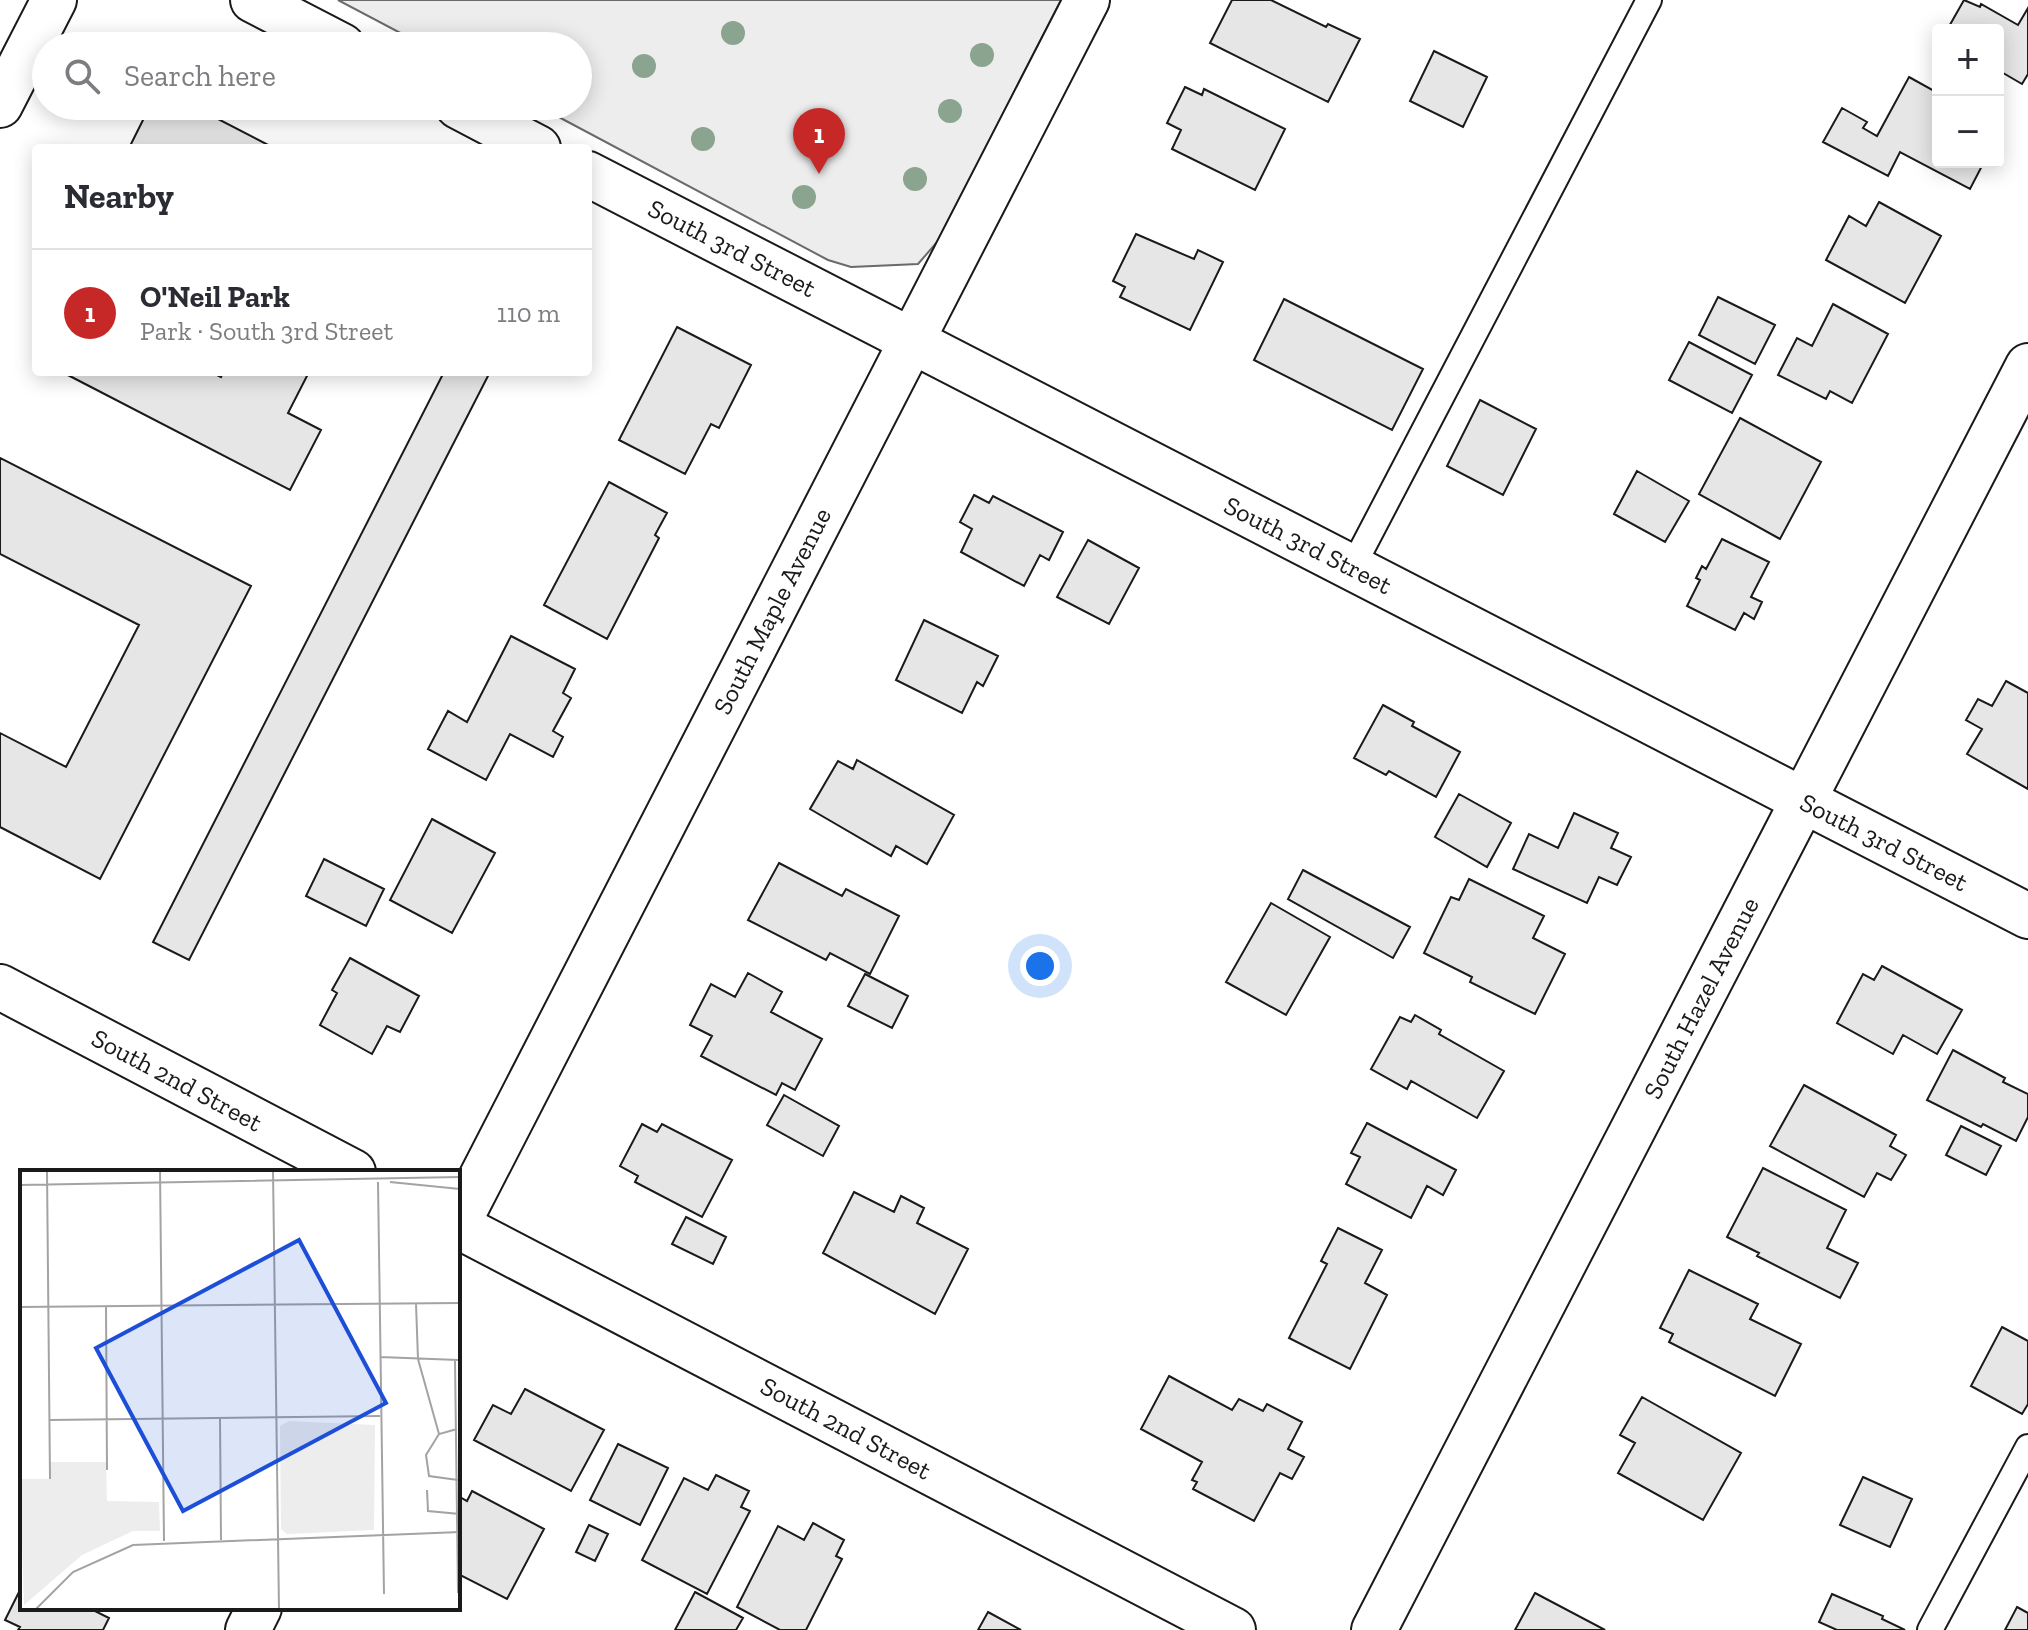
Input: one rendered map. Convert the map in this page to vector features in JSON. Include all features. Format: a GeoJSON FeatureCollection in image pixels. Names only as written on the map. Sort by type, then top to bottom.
{"type":"FeatureCollection","features":[{"type":"Feature","properties":{"kind":"street"},"geometry":{"type":"LineString","coordinates":[[38,32],[54,0]]}},
{"type":"Feature","properties":{"kind":"street"},"geometry":{"type":"LineString","coordinates":[[253,0],[315,32]]}},
{"type":"Feature","properties":{"kind":"street","name":"South Maple Avenue"},"geometry":{"type":"LineString","coordinates":[[460,1220],[1087,0]]}},
{"type":"Feature","properties":{"kind":"street"},"geometry":{"type":"LineString","coordinates":[[0,105],[32,43]]}},
{"type":"Feature","properties":{"kind":"street"},"geometry":{"type":"LineString","coordinates":[[485,120],[530,144]]}},
{"type":"Feature","properties":{"kind":"street","name":"South 3rd Street"},"geometry":{"type":"LineString","coordinates":[[592,176],[2028,916]]}},
{"type":"Feature","properties":{"kind":"street","name":"South Hazel Avenue"},"geometry":{"type":"LineString","coordinates":[[1374,1630],[2028,366]]}},
{"type":"Feature","properties":{"kind":"street","name":"South 2nd Street"},"geometry":{"type":"LineString","coordinates":[[0,987],[349,1170]]}},
{"type":"Feature","properties":{"kind":"street","name":"South 2nd Street"},"geometry":{"type":"LineString","coordinates":[[460,1225],[1233,1630]]}},
{"type":"Feature","properties":{"kind":"street"},"geometry":{"type":"LineString","coordinates":[[248,1630],[258,1610]]}},
{"type":"Feature","properties":{"kind":"lane"},"geometry":{"type":"LineString","coordinates":[[1352,568],[1649,0]]}},
{"type":"Feature","properties":{"kind":"lane"},"geometry":{"type":"LineString","coordinates":[[1930,1630],[2028,1447]]}},
{"type":"Feature","properties":{"kind":"shaded area"},"geometry":{"type":"Polygon","coordinates":[[[338,0],[1061,0],[938,241],[918,264],[851,267],[828,260],[564,120],[592,120],[592,32],[399,32],[338,0]]]}},
{"type":"Feature","properties":{"kind":"building"},"geometry":{"type":"Polygon","coordinates":[[[1232,0],[1271,0],[1326,27],[1328,24],[1360,39],[1328,102],[1210,43],[1232,0]]]}},
{"type":"Feature","properties":{"kind":"building"},"geometry":{"type":"Polygon","coordinates":[[[1964,0],[1980,7],[1981,4],[2018,25],[2028,8],[2028,74],[2022,84],[2004,74],[2004,24],[1950,24],[1964,0]]]}},
{"type":"Feature","properties":{"kind":"building"},"geometry":{"type":"Polygon","coordinates":[[[1434,51],[1487,77],[1463,127],[1410,101],[1434,51]]]}},
{"type":"Feature","properties":{"kind":"building"},"geometry":{"type":"Polygon","coordinates":[[[1909,77],[1932,90],[1932,168],[1981,168],[1970,189],[1900,152],[1888,176],[1823,142],[1842,108],[1867,122],[1863,128],[1877,136],[1909,77]]]}},
{"type":"Feature","properties":{"kind":"building"},"geometry":{"type":"Polygon","coordinates":[[[1185,87],[1202,95],[1204,89],[1285,129],[1255,190],[1172,149],[1181,130],[1167,123],[1185,87]]]}},
{"type":"Feature","properties":{"kind":"building"},"geometry":{"type":"Polygon","coordinates":[[[143,120],[220,120],[266,144],[131,144],[143,120]]]}},
{"type":"Feature","properties":{"kind":"building"},"geometry":{"type":"Polygon","coordinates":[[[1879,202],[1941,236],[1905,303],[1826,260],[1849,216],[1866,226],[1879,202]]]}},
{"type":"Feature","properties":{"kind":"building"},"geometry":{"type":"Polygon","coordinates":[[[1136,234],[1194,259],[1198,250],[1223,262],[1190,330],[1120,297],[1125,287],[1113,281],[1136,234]]]}},
{"type":"Feature","properties":{"kind":"building"},"geometry":{"type":"Polygon","coordinates":[[[1718,297],[1775,325],[1755,364],[1699,335],[1718,297]]]}},
{"type":"Feature","properties":{"kind":"building"},"geometry":{"type":"Polygon","coordinates":[[[1284,299],[1423,369],[1392,430],[1254,360],[1284,299]]]}},
{"type":"Feature","properties":{"kind":"building"},"geometry":{"type":"Polygon","coordinates":[[[1833,304],[1888,334],[1852,403],[1830,391],[1826,399],[1778,375],[1797,338],[1812,346],[1833,304]]]}},
{"type":"Feature","properties":{"kind":"building"},"geometry":{"type":"Polygon","coordinates":[[[677,327],[751,365],[719,428],[711,424],[685,474],[619,440],[677,327]]]}},
{"type":"Feature","properties":{"kind":"building"},"geometry":{"type":"Polygon","coordinates":[[[1689,342],[1752,375],[1732,413],[1669,380],[1689,342]]]}},
{"type":"Feature","properties":{"kind":"building"},"geometry":{"type":"Polygon","coordinates":[[[70,376],[307,376],[288,413],[321,430],[290,490],[70,376]]]}},
{"type":"Feature","properties":{"kind":"building"},"geometry":{"type":"Polygon","coordinates":[[[442,376],[488,376],[189,960],[153,942],[442,376]]]}},
{"type":"Feature","properties":{"kind":"building"},"geometry":{"type":"Polygon","coordinates":[[[1480,400],[1536,429],[1503,495],[1447,466],[1480,400]]]}},
{"type":"Feature","properties":{"kind":"building"},"geometry":{"type":"Polygon","coordinates":[[[1740,418],[1821,462],[1780,539],[1699,494],[1740,418]]]}},
{"type":"Feature","properties":{"kind":"building"},"geometry":{"type":"Polygon","coordinates":[[[0,458],[251,586],[100,879],[0,827],[0,733],[66,767],[139,625],[0,554],[0,458]]]}},
{"type":"Feature","properties":{"kind":"building"},"geometry":{"type":"Polygon","coordinates":[[[1637,471],[1689,501],[1665,542],[1614,514],[1637,471]]]}},
{"type":"Feature","properties":{"kind":"building"},"geometry":{"type":"Polygon","coordinates":[[[609,482],[667,513],[655,535],[659,538],[607,639],[544,605],[609,482]]]}},
{"type":"Feature","properties":{"kind":"building"},"geometry":{"type":"Polygon","coordinates":[[[974,495],[989,503],[993,496],[1063,532],[1049,560],[1040,555],[1024,586],[961,552],[972,529],[960,522],[974,495]]]}},
{"type":"Feature","properties":{"kind":"building"},"geometry":{"type":"Polygon","coordinates":[[[1722,539],[1769,562],[1751,597],[1762,602],[1754,619],[1744,613],[1735,630],[1687,606],[1700,580],[1696,578],[1702,566],[1706,569],[1722,539]]]}},
{"type":"Feature","properties":{"kind":"building"},"geometry":{"type":"Polygon","coordinates":[[[1088,540],[1139,568],[1109,624],[1057,597],[1088,540]]]}},
{"type":"Feature","properties":{"kind":"building"},"geometry":{"type":"Polygon","coordinates":[[[924,620],[998,656],[983,686],[977,682],[962,713],[896,680],[924,620]]]}},
{"type":"Feature","properties":{"kind":"building"},"geometry":{"type":"Polygon","coordinates":[[[511,636],[575,669],[563,693],[571,698],[553,731],[563,737],[553,757],[510,734],[486,780],[428,749],[448,711],[467,722],[511,636]]]}},
{"type":"Feature","properties":{"kind":"building"},"geometry":{"type":"Polygon","coordinates":[[[2006,681],[2028,693],[2028,789],[1967,754],[1982,729],[1966,720],[1978,699],[1992,706],[2006,681]]]}},
{"type":"Feature","properties":{"kind":"building"},"geometry":{"type":"Polygon","coordinates":[[[1383,705],[1414,722],[1412,726],[1460,752],[1436,797],[1389,771],[1386,775],[1354,758],[1383,705]]]}},
{"type":"Feature","properties":{"kind":"building"},"geometry":{"type":"Polygon","coordinates":[[[857,760],[954,815],[927,864],[896,846],[891,856],[810,809],[838,761],[853,769],[857,760]]]}},
{"type":"Feature","properties":{"kind":"building"},"geometry":{"type":"Polygon","coordinates":[[[1459,794],[1511,823],[1487,867],[1435,837],[1459,794]]]}},
{"type":"Feature","properties":{"kind":"building"},"geometry":{"type":"Polygon","coordinates":[[[1574,813],[1618,833],[1611,848],[1631,857],[1617,885],[1599,877],[1587,903],[1513,869],[1529,834],[1558,848],[1574,813]]]}},
{"type":"Feature","properties":{"kind":"building"},"geometry":{"type":"Polygon","coordinates":[[[432,819],[495,853],[452,933],[390,900],[432,819]]]}},
{"type":"Feature","properties":{"kind":"building"},"geometry":{"type":"Polygon","coordinates":[[[324,859],[384,889],[366,926],[306,896],[324,859]]]}},
{"type":"Feature","properties":{"kind":"building"},"geometry":{"type":"Polygon","coordinates":[[[779,863],[842,896],[846,889],[899,916],[870,974],[830,953],[826,960],[748,920],[779,863]]]}},
{"type":"Feature","properties":{"kind":"building"},"geometry":{"type":"Polygon","coordinates":[[[1303,870],[1410,927],[1393,958],[1288,899],[1303,870]]]}},
{"type":"Feature","properties":{"kind":"building"},"geometry":{"type":"Polygon","coordinates":[[[1469,879],[1544,916],[1533,938],[1565,954],[1535,1014],[1470,982],[1472,977],[1424,953],[1451,897],[1459,900],[1469,879]]]}},
{"type":"Feature","properties":{"kind":"building"},"geometry":{"type":"Polygon","coordinates":[[[1271,903],[1330,937],[1286,1015],[1226,982],[1271,903]]]}},
{"type":"Feature","properties":{"kind":"building"},"geometry":{"type":"Polygon","coordinates":[[[350,958],[419,996],[400,1032],[387,1026],[372,1054],[320,1025],[337,993],[332,990],[350,958]]]}},
{"type":"Feature","properties":{"kind":"building"},"geometry":{"type":"Polygon","coordinates":[[[1882,966],[1962,1010],[1937,1054],[1903,1035],[1893,1054],[1837,1023],[1863,974],[1874,980],[1882,966]]]}},
{"type":"Feature","properties":{"kind":"building"},"geometry":{"type":"Polygon","coordinates":[[[748,973],[782,992],[771,1012],[822,1039],[795,1090],[782,1083],[776,1095],[701,1056],[712,1036],[690,1025],[711,984],[735,997],[748,973]]]}},
{"type":"Feature","properties":{"kind":"building"},"geometry":{"type":"Polygon","coordinates":[[[865,974],[908,996],[892,1028],[848,1006],[865,974]]]}},
{"type":"Feature","properties":{"kind":"building"},"geometry":{"type":"Polygon","coordinates":[[[1415,1015],[1441,1030],[1439,1034],[1504,1071],[1477,1118],[1411,1081],[1407,1089],[1371,1069],[1400,1017],[1411,1022],[1415,1015]]]}},
{"type":"Feature","properties":{"kind":"building"},"geometry":{"type":"Polygon","coordinates":[[[1953,1050],[2028,1094],[2028,1117],[2016,1141],[1927,1100],[1953,1050]]]}},
{"type":"Feature","properties":{"kind":"building"},"geometry":{"type":"Polygon","coordinates":[[[1804,1085],[1896,1135],[1890,1146],[1906,1155],[1891,1180],[1877,1173],[1864,1197],[1770,1146],[1804,1085]]]}},
{"type":"Feature","properties":{"kind":"building"},"geometry":{"type":"Polygon","coordinates":[[[784,1095],[839,1126],[823,1156],[767,1125],[784,1095]]]}},
{"type":"Feature","properties":{"kind":"building"},"geometry":{"type":"Polygon","coordinates":[[[1367,1123],[1456,1170],[1443,1195],[1427,1186],[1411,1218],[1346,1184],[1360,1157],[1351,1153],[1367,1123]]]}},
{"type":"Feature","properties":{"kind":"building"},"geometry":{"type":"Polygon","coordinates":[[[642,1124],[657,1132],[662,1124],[732,1160],[702,1217],[635,1182],[638,1176],[620,1166],[642,1124]]]}},
{"type":"Feature","properties":{"kind":"building"},"geometry":{"type":"Polygon","coordinates":[[[1961,1126],[2001,1146],[1986,1175],[1946,1155],[1961,1126]]]}},
{"type":"Feature","properties":{"kind":"building"},"geometry":{"type":"Polygon","coordinates":[[[1763,1168],[1846,1210],[1827,1248],[1858,1263],[1840,1298],[1757,1256],[1759,1253],[1727,1237],[1763,1168]]]}},
{"type":"Feature","properties":{"kind":"building"},"geometry":{"type":"Polygon","coordinates":[[[854,1192],[894,1212],[901,1196],[924,1208],[917,1223],[968,1249],[935,1314],[823,1253],[854,1192]]]}},
{"type":"Feature","properties":{"kind":"building"},"geometry":{"type":"Polygon","coordinates":[[[686,1217],[726,1237],[713,1264],[672,1244],[686,1217]]]}},
{"type":"Feature","properties":{"kind":"building"},"geometry":{"type":"Polygon","coordinates":[[[1338,1228],[1382,1250],[1365,1283],[1387,1295],[1350,1369],[1289,1338],[1327,1264],[1321,1261],[1338,1228]]]}},
{"type":"Feature","properties":{"kind":"building"},"geometry":{"type":"Polygon","coordinates":[[[1689,1270],[1758,1304],[1750,1319],[1801,1344],[1775,1396],[1669,1342],[1673,1334],[1660,1328],[1689,1270]]]}},
{"type":"Feature","properties":{"kind":"building"},"geometry":{"type":"Polygon","coordinates":[[[2002,1327],[2028,1341],[2028,1404],[2022,1414],[1971,1386],[2002,1327]]]}},
{"type":"Feature","properties":{"kind":"building"},"geometry":{"type":"Polygon","coordinates":[[[1169,1376],[1232,1410],[1239,1399],[1263,1411],[1267,1404],[1302,1422],[1288,1449],[1304,1457],[1292,1479],[1280,1473],[1254,1521],[1193,1489],[1197,1482],[1192,1480],[1202,1462],[1141,1429],[1169,1376]]]}},
{"type":"Feature","properties":{"kind":"building"},"geometry":{"type":"Polygon","coordinates":[[[525,1389],[604,1430],[571,1491],[474,1440],[493,1405],[511,1414],[525,1389]]]}},
{"type":"Feature","properties":{"kind":"building"},"geometry":{"type":"Polygon","coordinates":[[[1642,1397],[1741,1453],[1703,1520],[1618,1473],[1635,1443],[1620,1435],[1642,1397]]]}},
{"type":"Feature","properties":{"kind":"building"},"geometry":{"type":"Polygon","coordinates":[[[618,1444],[668,1468],[640,1525],[590,1500],[618,1444]]]}},
{"type":"Feature","properties":{"kind":"building"},"geometry":{"type":"Polygon","coordinates":[[[716,1475],[749,1491],[741,1507],[750,1511],[707,1594],[642,1560],[684,1478],[708,1490],[716,1475]]]}},
{"type":"Feature","properties":{"kind":"building"},"geometry":{"type":"Polygon","coordinates":[[[1863,1477],[1912,1499],[1890,1547],[1840,1525],[1863,1477]]]}},
{"type":"Feature","properties":{"kind":"building"},"geometry":{"type":"Polygon","coordinates":[[[472,1491],[544,1529],[507,1599],[460,1575],[460,1497],[467,1501],[472,1491]]]}},
{"type":"Feature","properties":{"kind":"building"},"geometry":{"type":"Polygon","coordinates":[[[813,1523],[844,1540],[836,1556],[842,1559],[806,1630],[780,1630],[737,1607],[778,1526],[804,1540],[813,1523]]]}},
{"type":"Feature","properties":{"kind":"building"},"geometry":{"type":"Polygon","coordinates":[[[589,1525],[608,1534],[595,1561],[576,1552],[589,1525]]]}},
{"type":"Feature","properties":{"kind":"building"},"geometry":{"type":"Polygon","coordinates":[[[19,1592],[20,1610],[93,1610],[109,1618],[103,1630],[18,1630],[20,1627],[5,1620],[19,1592]]]}},
{"type":"Feature","properties":{"kind":"building"},"geometry":{"type":"Polygon","coordinates":[[[695,1592],[743,1618],[736,1630],[675,1630],[695,1592]]]}},
{"type":"Feature","properties":{"kind":"building"},"geometry":{"type":"Polygon","coordinates":[[[1535,1593],[1605,1630],[1515,1630],[1535,1593]]]}},
{"type":"Feature","properties":{"kind":"building"},"geometry":{"type":"Polygon","coordinates":[[[1832,1594],[1883,1616],[1882,1619],[1905,1630],[1837,1630],[1819,1622],[1832,1594]]]}},
{"type":"Feature","properties":{"kind":"building"},"geometry":{"type":"Polygon","coordinates":[[[2017,1607],[2028,1613],[2028,1630],[2005,1630],[2017,1607]]]}},
{"type":"Feature","properties":{"kind":"building"},"geometry":{"type":"Polygon","coordinates":[[[988,1612],[1021,1630],[978,1630],[988,1612]]]}},
{"type":"Feature","properties":{"kind":"place","name":"O'Neil Park"},"geometry":{"type":"Point","coordinates":[819,174]}}]}
